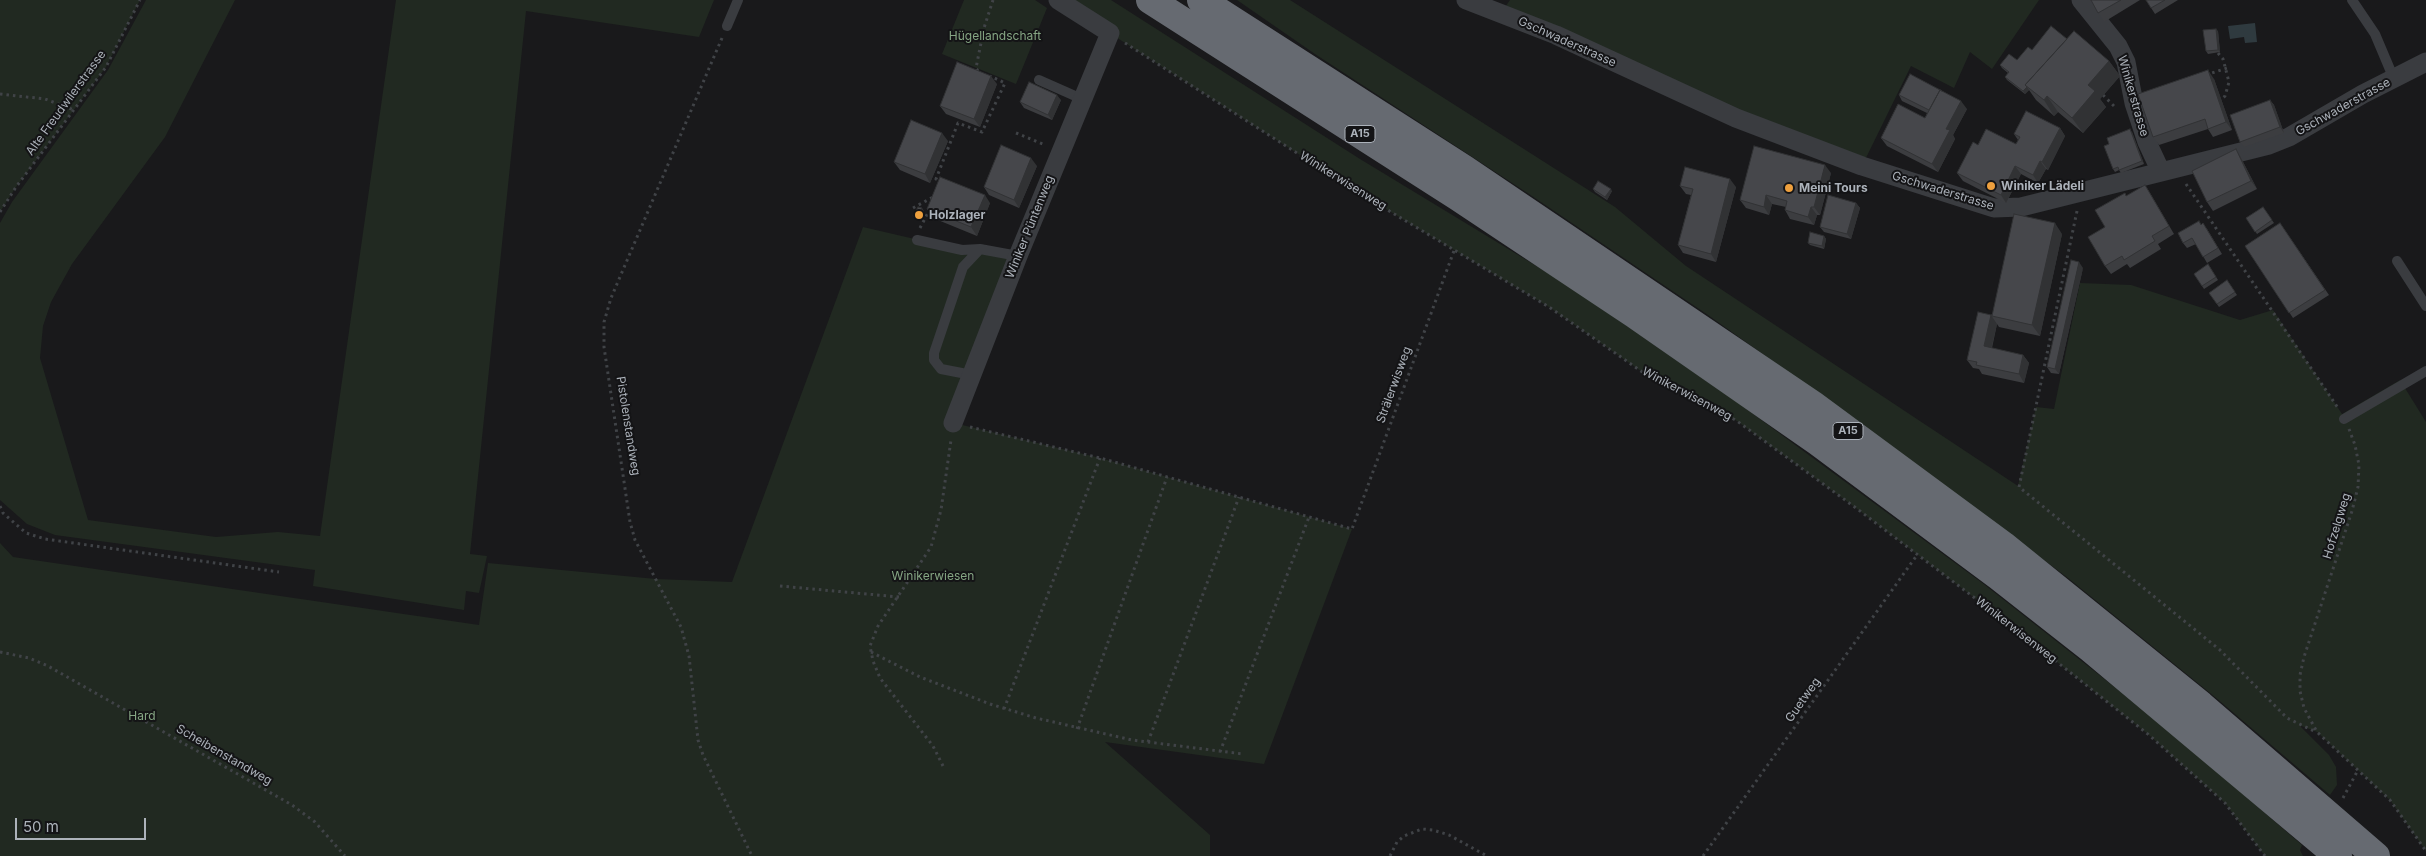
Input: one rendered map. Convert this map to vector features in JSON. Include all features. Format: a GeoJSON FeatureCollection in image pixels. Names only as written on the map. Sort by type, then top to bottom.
{"type":"FeatureCollection","features":[{"type":"Feature","properties":{"kind":"highway","name":"A15"},"geometry":{"type":"LineString","coordinates":[[1150,0],[1376,144],[1618,303],[1818,442],[1998,576],[2091,649],[2338,856]]}},
{"type":"Feature","properties":{"kind":"highway","name":"A15"},"geometry":{"type":"LineString","coordinates":[[1201,0],[1466,170],[1812,404],[2003,545],[2201,705],[2376,856]]}},
{"type":"Feature","properties":{"kind":"street"},"geometry":{"type":"LineString","coordinates":[[1058,0],[1110,33]]}},
{"type":"Feature","properties":{"kind":"street","name":"Gschwaderstrasse"},"geometry":{"type":"LineString","coordinates":[[1466,0],[1556,35],[1736,118],[1862,166],[1981,206],[2006,209],[2252,151],[2276,142],[2426,62]]}},
{"type":"Feature","properties":{"kind":"street","name":"Winikerstrasse"},"geometry":{"type":"LineString","coordinates":[[2081,0],[2118,46],[2126,62],[2134,103],[2146,142],[2168,170]]}},
{"type":"Feature","properties":{"kind":"street","name":"Winiker Püntenweg"},"geometry":{"type":"LineString","coordinates":[[954,423],[1018,256],[1110,33]]}},
{"type":"Feature","properties":{"kind":"lane"},"geometry":{"type":"LineString","coordinates":[[727,26],[738,0]]}},
{"type":"Feature","properties":{"kind":"lane"},"geometry":{"type":"LineString","coordinates":[[2352,0],[2374,34],[2394,78]]}},
{"type":"Feature","properties":{"kind":"lane"},"geometry":{"type":"LineString","coordinates":[[1039,80],[1082,99]]}},
{"type":"Feature","properties":{"kind":"lane"},"geometry":{"type":"LineString","coordinates":[[916,240],[962,250],[980,250],[1018,256]]}},
{"type":"Feature","properties":{"kind":"lane"},"geometry":{"type":"LineString","coordinates":[[972,375],[942,369],[934,360],[934,353],[963,267],[980,250]]}},
{"type":"Feature","properties":{"kind":"lane"},"geometry":{"type":"LineString","coordinates":[[2397,261],[2426,306]]}},
{"type":"Feature","properties":{"kind":"lane"},"geometry":{"type":"LineString","coordinates":[[2344,419],[2426,371]]}},
{"type":"Feature","properties":{"kind":"path","name":"Alte Freudwilerstrasse"},"geometry":{"type":"LineString","coordinates":[[0,212],[16,187],[106,67],[140,0]]}},
{"type":"Feature","properties":{"kind":"path"},"geometry":{"type":"LineString","coordinates":[[951,185],[936,178],[958,122],[982,132],[1005,83],[976,70],[984,28],[993,0]]}},
{"type":"Feature","properties":{"kind":"path","name":"Pistolenstandweg"},"geometry":{"type":"LineString","coordinates":[[727,26],[611,298],[604,322],[604,347],[632,530],[642,555],[681,627],[690,656],[696,725],[701,747],[752,856]]}},
{"type":"Feature","properties":{"kind":"path","name":"Winikerwisenweg"},"geometry":{"type":"LineString","coordinates":[[1110,33],[1362,194],[1455,248],[1549,307],[1651,378],[1737,421],[2013,627],[2149,735],[2225,803],[2265,856]]}},
{"type":"Feature","properties":{"kind":"path"},"geometry":{"type":"LineString","coordinates":[[2218,53],[2227,68],[2229,82],[2221,100]]}},
{"type":"Feature","properties":{"kind":"path"},"geometry":{"type":"LineString","coordinates":[[2201,76],[2227,68]]}},
{"type":"Feature","properties":{"kind":"path"},"geometry":{"type":"LineString","coordinates":[[0,94],[45,99],[74,110]]}},
{"type":"Feature","properties":{"kind":"path"},"geometry":{"type":"LineString","coordinates":[[1016,132],[1061,152]]}},
{"type":"Feature","properties":{"kind":"path","name":"Hofzelgweg"},"geometry":{"type":"LineString","coordinates":[[2168,170],[2273,310],[2344,419],[2355,444],[2359,465],[2358,487],[2300,675],[2300,691],[2304,708],[2317,732],[2390,800],[2426,851]]}},
{"type":"Feature","properties":{"kind":"path"},"geometry":{"type":"LineString","coordinates":[[940,188],[943,182]]}},
{"type":"Feature","properties":{"kind":"path"},"geometry":{"type":"LineString","coordinates":[[2082,191],[2019,487],[2220,650],[2287,718],[2317,732]]}},
{"type":"Feature","properties":{"kind":"path"},"geometry":{"type":"LineString","coordinates":[[913,208],[938,195],[919,230],[916,240]]}},
{"type":"Feature","properties":{"kind":"path","name":"Strälerwisweg"},"geometry":{"type":"LineString","coordinates":[[1309,517],[1352,529],[1455,248]]}},
{"type":"Feature","properties":{"kind":"path"},"geometry":{"type":"LineString","coordinates":[[943,766],[933,746],[880,678],[871,652],[873,636],[923,562],[936,532],[954,423],[1100,458],[1309,517],[1220,752]]}},
{"type":"Feature","properties":{"kind":"path"},"geometry":{"type":"LineString","coordinates":[[1004,709],[1100,458]]}},
{"type":"Feature","properties":{"kind":"path"},"geometry":{"type":"LineString","coordinates":[[1077,729],[1168,477]]}},
{"type":"Feature","properties":{"kind":"path"},"geometry":{"type":"LineString","coordinates":[[1148,742],[1239,497]]}},
{"type":"Feature","properties":{"kind":"path"},"geometry":{"type":"LineString","coordinates":[[0,506],[3,513],[26,533],[45,539],[136,550],[279,572]]}},
{"type":"Feature","properties":{"kind":"path","name":"Guetweg"},"geometry":{"type":"LineString","coordinates":[[1703,856],[1917,555]]}},
{"type":"Feature","properties":{"kind":"path"},"geometry":{"type":"LineString","coordinates":[[780,586],[899,597]]}},
{"type":"Feature","properties":{"kind":"path","name":"Scheibenstandweg"},"geometry":{"type":"LineString","coordinates":[[0,652],[29,658],[48,666],[292,804],[315,822],[345,856]]}},
{"type":"Feature","properties":{"kind":"path"},"geometry":{"type":"LineString","coordinates":[[871,652],[920,677],[1004,709],[1077,729],[1148,742],[1243,754]]}},
{"type":"Feature","properties":{"kind":"path"},"geometry":{"type":"LineString","coordinates":[[2345,793],[2358,770]]}},
{"type":"Feature","properties":{"kind":"path"},"geometry":{"type":"LineString","coordinates":[[1390,856],[1397,842],[1404,836],[1422,829],[1433,830],[1449,836],[1487,856]]}},
{"type":"Feature","properties":{"kind":"green space"},"geometry":{"type":"Polygon","coordinates":[[[0,0],[140,0],[106,67],[16,187],[0,212],[0,0]]]}},
{"type":"Feature","properties":{"kind":"green space"},"geometry":{"type":"Polygon","coordinates":[[[146,0],[235,0],[165,137],[72,264],[51,302],[43,326],[40,358],[88,520],[216,537],[278,532],[320,536],[396,0],[714,0],[699,37],[526,11],[470,554],[487,556],[479,593],[466,591],[464,610],[313,586],[315,570],[55,535],[27,524],[0,500],[0,223],[12,202],[108,70],[146,0]]]}},
{"type":"Feature","properties":{"kind":"green space","name":"Hügellandschaft"},"geometry":{"type":"Polygon","coordinates":[[[964,0],[1035,0],[1047,8],[1016,84],[942,54],[964,0]]]}},
{"type":"Feature","properties":{"kind":"green space"},"geometry":{"type":"Polygon","coordinates":[[[1058,0],[1111,0],[1360,159],[1566,284],[1737,402],[1985,585],[2126,696],[2229,782],[2302,845],[2300,850],[2303,856],[2265,856],[2225,803],[2149,735],[2013,627],[1737,421],[1651,378],[1549,307],[1361,194],[1058,0]]]}},
{"type":"Feature","properties":{"kind":"green space"},"geometry":{"type":"Polygon","coordinates":[[[1237,0],[1290,0],[1615,207],[1686,266],[2018,486],[2036,407],[2054,409],[2080,283],[2131,285],[2240,320],[2273,310],[2342,414],[2400,380],[2426,422],[2426,851],[2390,800],[2317,732],[2299,725],[2329,755],[2336,767],[2337,785],[2330,795],[2215,697],[2068,578],[1882,439],[1708,315],[1529,194],[1315,54],[1237,0]]]}},
{"type":"Feature","properties":{"kind":"green space"},"geometry":{"type":"Polygon","coordinates":[[[1510,0],[2039,0],[1992,69],[1970,52],[1954,88],[1911,66],[1862,166],[1501,13],[1510,0]]]}},
{"type":"Feature","properties":{"kind":"green space"},"geometry":{"type":"Polygon","coordinates":[[[863,227],[962,250],[1018,256],[954,423],[1100,458],[1352,529],[1264,764],[1105,742],[1210,835],[1210,856],[0,856],[0,543],[13,557],[479,625],[488,563],[656,579],[732,582],[863,227]]]}},
{"type":"Feature","properties":{"kind":"shaded area"},"geometry":{"type":"Polygon","coordinates":[[[2255,23],[2257,42],[2245,43],[2244,37],[2230,39],[2228,26],[2255,23]]]}},
{"type":"Feature","properties":{"kind":"building"},"geometry":{"type":"Polygon","coordinates":[[[2091,0],[2121,0],[2098,13],[2091,0]]]}},
{"type":"Feature","properties":{"kind":"building"},"geometry":{"type":"Polygon","coordinates":[[[2146,0],[2165,0],[2151,8],[2146,0]]]}},
{"type":"Feature","properties":{"kind":"building"},"geometry":{"type":"Polygon","coordinates":[[[2051,26],[2067,39],[2025,85],[2027,87],[2023,91],[2005,77],[2009,72],[2000,65],[2009,54],[2017,60],[2028,47],[2032,50],[2051,26]]]}},
{"type":"Feature","properties":{"kind":"building"},"geometry":{"type":"Polygon","coordinates":[[[2216,29],[2218,50],[2206,51],[2203,30],[2216,29]]]}},
{"type":"Feature","properties":{"kind":"building"},"geometry":{"type":"Polygon","coordinates":[[[2074,31],[2109,61],[2088,85],[2095,91],[2072,118],[2047,96],[2044,100],[2025,85],[2074,31]]]}},
{"type":"Feature","properties":{"kind":"building"},"geometry":{"type":"Polygon","coordinates":[[[957,62],[991,76],[974,119],[940,106],[957,62]]]}},
{"type":"Feature","properties":{"kind":"building"},"geometry":{"type":"Polygon","coordinates":[[[2208,70],[2226,122],[2208,129],[2205,119],[2153,137],[2138,94],[2208,70]]]}},
{"type":"Feature","properties":{"kind":"building"},"geometry":{"type":"Polygon","coordinates":[[[1910,74],[1942,91],[1940,90],[1929,110],[1899,95],[1910,74]]]}},
{"type":"Feature","properties":{"kind":"building"},"geometry":{"type":"Polygon","coordinates":[[[1029,82],[1057,95],[1048,115],[1020,102],[1029,82]]]}},
{"type":"Feature","properties":{"kind":"building"},"geometry":{"type":"Polygon","coordinates":[[[1940,90],[1961,101],[1946,129],[1950,130],[1932,164],[1881,138],[1898,104],[1925,118],[1940,90]]]}},
{"type":"Feature","properties":{"kind":"building"},"geometry":{"type":"Polygon","coordinates":[[[2270,100],[2280,127],[2240,142],[2230,115],[2270,100]]]}},
{"type":"Feature","properties":{"kind":"building"},"geometry":{"type":"Polygon","coordinates":[[[2026,111],[2060,128],[2033,175],[2015,166],[2001,195],[1957,173],[1973,142],[1978,145],[1986,129],[2016,144],[2020,137],[2014,134],[2026,111]]]}},
{"type":"Feature","properties":{"kind":"building"},"geometry":{"type":"Polygon","coordinates":[[[911,120],[942,133],[925,174],[894,162],[911,120]]]}},
{"type":"Feature","properties":{"kind":"building"},"geometry":{"type":"Polygon","coordinates":[[[2130,129],[2142,161],[2119,170],[2118,167],[2113,169],[2104,146],[2109,144],[2107,138],[2130,129]]]}},
{"type":"Feature","properties":{"kind":"building"},"geometry":{"type":"Polygon","coordinates":[[[1001,145],[1031,158],[1014,200],[984,187],[1001,145]]]}},
{"type":"Feature","properties":{"kind":"building","name":"Meini Tours"},"geometry":{"type":"Polygon","coordinates":[[[1754,146],[1825,165],[1814,207],[1811,207],[1808,217],[1785,210],[1787,201],[1766,195],[1764,207],[1740,200],[1754,146]]]}},
{"type":"Feature","properties":{"kind":"building"},"geometry":{"type":"Polygon","coordinates":[[[2236,149],[2251,181],[2207,202],[2192,171],[2236,149]]]}},
{"type":"Feature","properties":{"kind":"building"},"geometry":{"type":"Polygon","coordinates":[[[1685,167],[1730,179],[1711,254],[1678,245],[1693,189],[1680,186],[1685,167]]]}},
{"type":"Feature","properties":{"kind":"building"},"geometry":{"type":"Polygon","coordinates":[[[940,177],[985,195],[971,227],[927,209],[940,177]]]}},
{"type":"Feature","properties":{"kind":"building"},"geometry":{"type":"Polygon","coordinates":[[[1598,181],[1611,189],[1605,197],[1593,189],[1598,181]]]}},
{"type":"Feature","properties":{"kind":"building"},"geometry":{"type":"Polygon","coordinates":[[[2145,185],[2169,226],[2152,236],[2155,241],[2124,260],[2122,256],[2105,266],[2088,237],[2105,227],[2095,210],[2125,193],[2126,196],[2145,185]]]}},
{"type":"Feature","properties":{"kind":"building"},"geometry":{"type":"Polygon","coordinates":[[[1828,195],[1856,203],[1847,234],[1820,227],[1828,195]]]}},
{"type":"Feature","properties":{"kind":"building"},"geometry":{"type":"Polygon","coordinates":[[[918,207],[922,208],[917,218],[913,216],[918,207]]]}},
{"type":"Feature","properties":{"kind":"building"},"geometry":{"type":"Polygon","coordinates":[[[2263,207],[2272,220],[2255,232],[2246,218],[2263,207]]]}},
{"type":"Feature","properties":{"kind":"building"},"geometry":{"type":"Polygon","coordinates":[[[2014,214],[2055,223],[2032,325],[1992,316],[2014,214]]]}},
{"type":"Feature","properties":{"kind":"building"},"geometry":{"type":"Polygon","coordinates":[[[2199,221],[2201,225],[2203,223],[2218,248],[2203,257],[2192,238],[2183,243],[2178,233],[2199,221]]]}},
{"type":"Feature","properties":{"kind":"building"},"geometry":{"type":"Polygon","coordinates":[[[2280,223],[2325,290],[2289,313],[2245,246],[2280,223]]]}},
{"type":"Feature","properties":{"kind":"building"},"geometry":{"type":"Polygon","coordinates":[[[1810,232],[1824,236],[1822,246],[1808,243],[1810,232]]]}},
{"type":"Feature","properties":{"kind":"building"},"geometry":{"type":"Polygon","coordinates":[[[2071,260],[2079,262],[2055,369],[2047,367],[2071,260]]]}},
{"type":"Feature","properties":{"kind":"building"},"geometry":{"type":"Polygon","coordinates":[[[2208,264],[2216,277],[2202,286],[2194,274],[2208,264]]]}},
{"type":"Feature","properties":{"kind":"building"},"geometry":{"type":"Polygon","coordinates":[[[2227,280],[2235,292],[2217,304],[2209,293],[2227,280]]]}},
{"type":"Feature","properties":{"kind":"building"},"geometry":{"type":"Polygon","coordinates":[[[1978,312],[1991,315],[1984,346],[2023,355],[2019,374],[1976,365],[1977,362],[1967,360],[1978,312]]]}},
{"type":"Feature","properties":{"kind":"place","name":"Winiker Lädeli"},"geometry":{"type":"Point","coordinates":[1991,186]}},
{"type":"Feature","properties":{"kind":"place","name":"Meini Tours"},"geometry":{"type":"Point","coordinates":[1789,188]}},
{"type":"Feature","properties":{"kind":"place","name":"Holzlager"},"geometry":{"type":"Point","coordinates":[919,215]}},
{"type":"Feature","properties":{"kind":"park label","name":"Winikerwiesen"},"geometry":{"type":"Point","coordinates":[933,576]}},
{"type":"Feature","properties":{"kind":"park label","name":"Hard"},"geometry":{"type":"Point","coordinates":[142,716]}}]}
